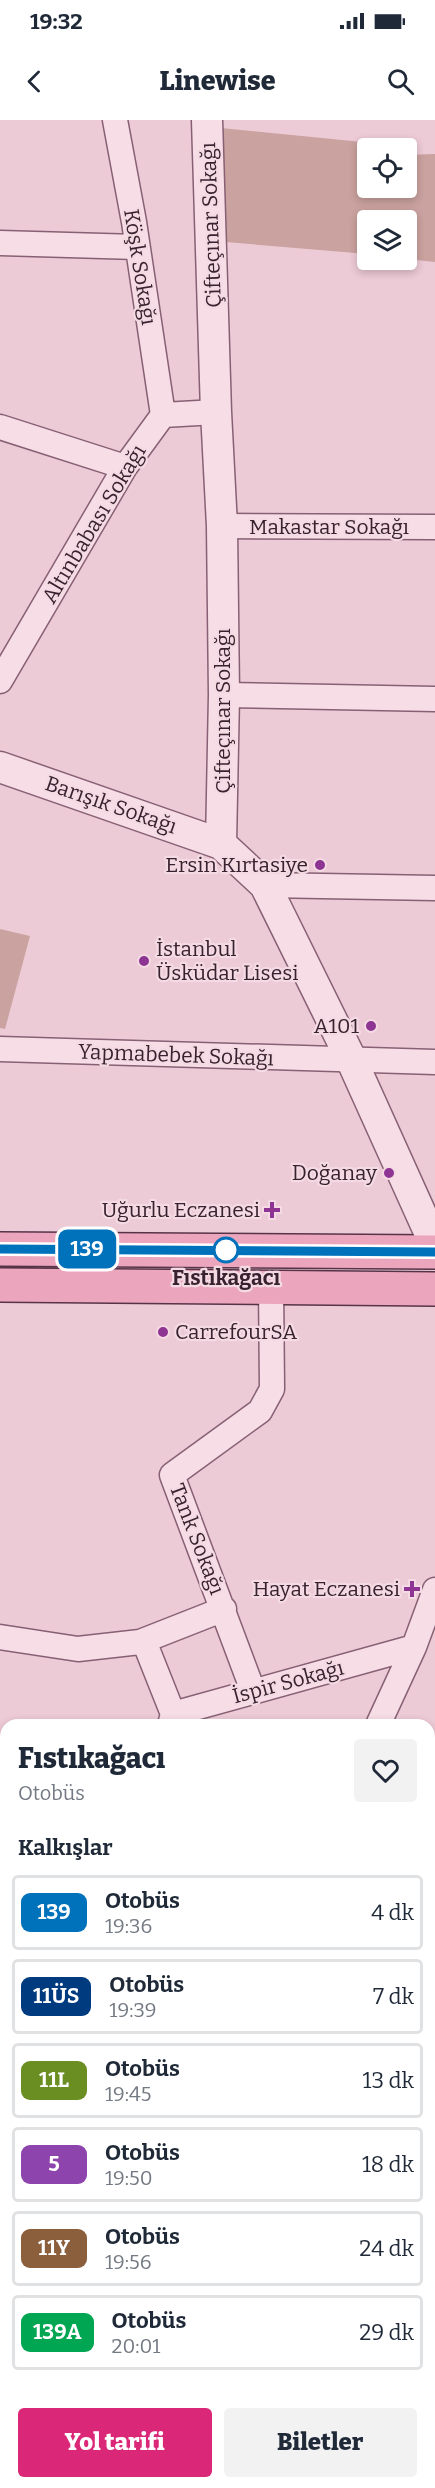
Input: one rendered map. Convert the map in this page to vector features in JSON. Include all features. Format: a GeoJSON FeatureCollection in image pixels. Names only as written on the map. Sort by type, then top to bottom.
{"type":"FeatureCollection","features":[{"type":"Feature","properties":{"kind":"main road"},"geometry":{"type":"LineString","coordinates":[[0,1249],[435,1252]]}},
{"type":"Feature","properties":{"kind":"main road"},"geometry":{"type":"LineString","coordinates":[[0,1285],[435,1289]]}},
{"type":"Feature","properties":{"kind":"street","name":"Köşk Sokağı"},"geometry":{"type":"LineString","coordinates":[[115,120],[134,222],[163,415]]}},
{"type":"Feature","properties":{"kind":"street","name":"Çifteçınar Sokağı"},"geometry":{"type":"LineString","coordinates":[[207,120],[222,526],[224,695],[221,844]]}},
{"type":"Feature","properties":{"kind":"street"},"geometry":{"type":"LineString","coordinates":[[0,243],[137,247]]}},
{"type":"Feature","properties":{"kind":"street"},"geometry":{"type":"LineString","coordinates":[[163,415],[216,412]]}},
{"type":"Feature","properties":{"kind":"street","name":"Altınbabası Sokağı"},"geometry":{"type":"LineString","coordinates":[[0,681],[125,467],[163,415]]}},
{"type":"Feature","properties":{"kind":"street"},"geometry":{"type":"LineString","coordinates":[[0,427],[125,467]]}},
{"type":"Feature","properties":{"kind":"street","name":"Makastar Sokağı"},"geometry":{"type":"LineString","coordinates":[[222,526],[435,527]]}},
{"type":"Feature","properties":{"kind":"street"},"geometry":{"type":"LineString","coordinates":[[224,695],[435,699]]}},
{"type":"Feature","properties":{"kind":"street","name":"Barışık Sokağı"},"geometry":{"type":"LineString","coordinates":[[0,767],[221,844]]}},
{"type":"Feature","properties":{"kind":"street"},"geometry":{"type":"LineString","coordinates":[[221,844],[265,885],[352,1061],[435,1245]]}},
{"type":"Feature","properties":{"kind":"street"},"geometry":{"type":"LineString","coordinates":[[265,885],[435,888]]}},
{"type":"Feature","properties":{"kind":"street","name":"Yapmabebek Sokağı"},"geometry":{"type":"LineString","coordinates":[[0,1049],[435,1062]]}},
{"type":"Feature","properties":{"kind":"street","name":"Tank Sokağı"},"geometry":{"type":"LineString","coordinates":[[253,1691],[172,1475],[260,1411],[272,1389],[271,1286]]}},
{"type":"Feature","properties":{"kind":"street"},"geometry":{"type":"LineString","coordinates":[[381,1719],[414,1647],[435,1590]]}},
{"type":"Feature","properties":{"kind":"street"},"geometry":{"type":"LineString","coordinates":[[0,1637],[78,1648],[144,1641],[224,1609]]}},
{"type":"Feature","properties":{"kind":"street"},"geometry":{"type":"LineString","coordinates":[[144,1641],[172,1719]]}},
{"type":"Feature","properties":{"kind":"street","name":"İspir Sokağı"},"geometry":{"type":"LineString","coordinates":[[172,1719],[253,1691],[414,1647]]}},
{"type":"Feature","properties":{"kind":"shaded area"},"geometry":{"type":"Polygon","coordinates":[[[221,128],[357,142],[357,198],[417,198],[417,155],[435,154],[435,262],[417,260],[417,210],[357,210],[357,253],[226,242],[221,128]]]}},
{"type":"Feature","properties":{"kind":"shaded area"},"geometry":{"type":"Polygon","coordinates":[[[0,929],[30,936],[5,1029],[0,1028],[0,929]]]}},
{"type":"Feature","properties":{"kind":"bus line","name":"139"},"geometry":{"type":"LineString","coordinates":[[0,1249],[435,1252]]}},
{"type":"Feature","properties":{"kind":"place","name":"Ersin Kırtasiye"},"geometry":{"type":"Point","coordinates":[320,865]}},
{"type":"Feature","properties":{"kind":"place","name":"İstanbul Üsküdar Lisesi"},"geometry":{"type":"Point","coordinates":[144,961]}},
{"type":"Feature","properties":{"kind":"place","name":"A101"},"geometry":{"type":"Point","coordinates":[371,1026]}},
{"type":"Feature","properties":{"kind":"place","name":"Doğanay"},"geometry":{"type":"Point","coordinates":[389,1173]}},
{"type":"Feature","properties":{"kind":"place","name":"Uğurlu Eczanesi"},"geometry":{"type":"Point","coordinates":[272,1210]}},
{"type":"Feature","properties":{"kind":"place","name":"Fıstıkağacı"},"geometry":{"type":"Point","coordinates":[226,1250]}},
{"type":"Feature","properties":{"kind":"place","name":"CarrefourSA"},"geometry":{"type":"Point","coordinates":[163,1332]}},
{"type":"Feature","properties":{"kind":"place","name":"Hayat Eczanesi"},"geometry":{"type":"Point","coordinates":[412,1589]}}]}
